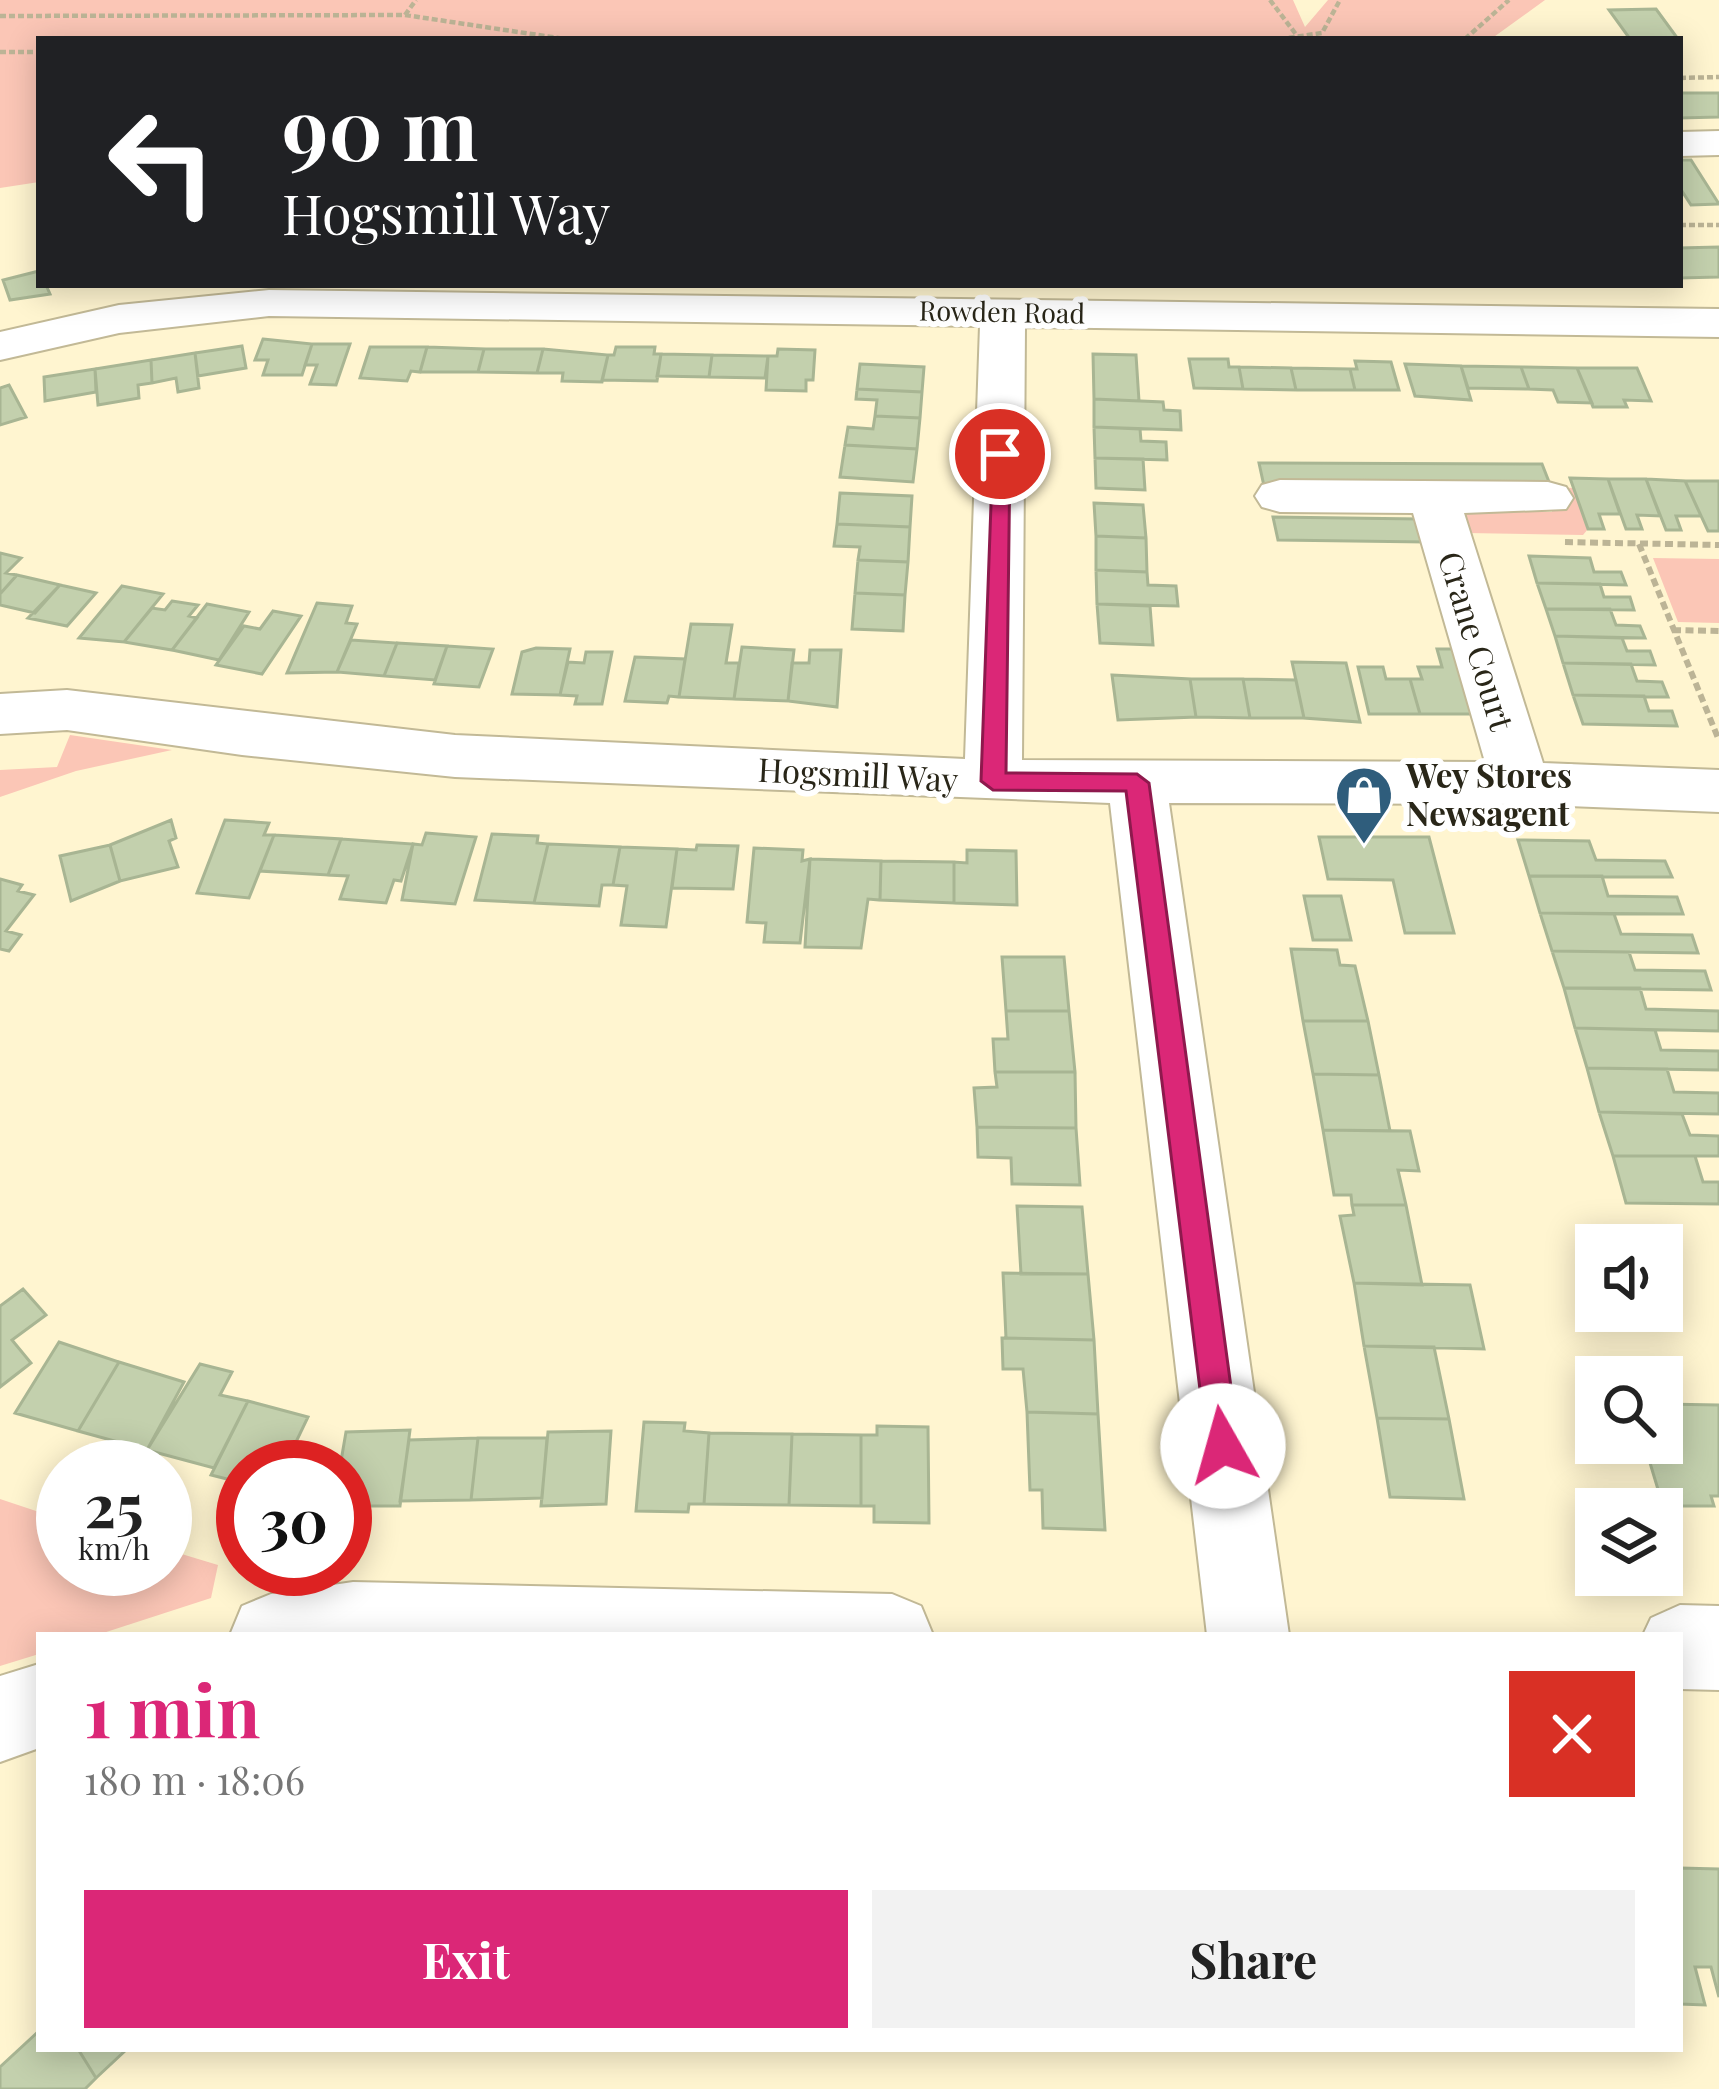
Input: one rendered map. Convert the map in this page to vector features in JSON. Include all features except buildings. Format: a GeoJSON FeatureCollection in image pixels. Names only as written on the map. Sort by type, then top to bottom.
{"type":"FeatureCollection","features":[{"type":"Feature","properties":{"kind":"street"},"geometry":{"type":"LineString","coordinates":[[1683,144],[1719,143]]}},
{"type":"Feature","properties":{"kind":"street","name":"Rowden Road"},"geometry":{"type":"LineString","coordinates":[[0,346],[119,319],[269,303],[1719,323]]}},
{"type":"Feature","properties":{"kind":"street"},"geometry":{"type":"LineString","coordinates":[[993,781],[1003,313]]}},
{"type":"Feature","properties":{"kind":"street"},"geometry":{"type":"LineString","coordinates":[[1280,496],[1434,497],[1550,520]]}},
{"type":"Feature","properties":{"kind":"street","name":"Crane Court"},"geometry":{"type":"LineString","coordinates":[[1434,497],[1520,783]]}},
{"type":"Feature","properties":{"kind":"street","name":"Hogsmill Way"},"geometry":{"type":"LineString","coordinates":[[0,714],[67,710],[242,735],[455,756],[993,781],[1716,785]]}},
{"type":"Feature","properties":{"kind":"street"},"geometry":{"type":"LineString","coordinates":[[1137,783],[1248,1632]]}},
{"type":"Feature","properties":{"kind":"street"},"geometry":{"type":"LineString","coordinates":[[292,1632],[353,1623],[757,1632]]}},
{"type":"Feature","properties":{"kind":"street"},"geometry":{"type":"LineString","coordinates":[[1683,1647],[1719,1648]]}},
{"type":"Feature","properties":{"kind":"street"},"geometry":{"type":"LineString","coordinates":[[0,1719],[36,1707]]}},
{"type":"Feature","properties":{"kind":"path"},"geometry":{"type":"LineString","coordinates":[[405,15],[416,0]]}},
{"type":"Feature","properties":{"kind":"path"},"geometry":{"type":"LineString","coordinates":[[1270,0],[1297,36]]}},
{"type":"Feature","properties":{"kind":"path"},"geometry":{"type":"LineString","coordinates":[[1308,36],[1322,33],[1340,0]]}},
{"type":"Feature","properties":{"kind":"path"},"geometry":{"type":"LineString","coordinates":[[1468,36],[1509,0]]}},
{"type":"Feature","properties":{"kind":"path"},"geometry":{"type":"LineString","coordinates":[[0,16],[405,15],[545,36]]}},
{"type":"Feature","properties":{"kind":"path"},"geometry":{"type":"LineString","coordinates":[[0,52],[36,52]]}},
{"type":"Feature","properties":{"kind":"path"},"geometry":{"type":"LineString","coordinates":[[1683,78],[1719,77]]}},
{"type":"Feature","properties":{"kind":"path"},"geometry":{"type":"LineString","coordinates":[[1683,225],[1719,225]]}},
{"type":"Feature","properties":{"kind":"path"},"geometry":{"type":"LineString","coordinates":[[1550,520],[1639,544],[1719,545]]}},
{"type":"Feature","properties":{"kind":"path"},"geometry":{"type":"LineString","coordinates":[[1639,544],[1673,630],[1716,785]]}},
{"type":"Feature","properties":{"kind":"path"},"geometry":{"type":"LineString","coordinates":[[1673,630],[1719,631]]}},
{"type":"Feature","properties":{"kind":"shaded area"},"geometry":{"type":"Polygon","coordinates":[[[0,0],[1293,0],[1305,27],[1328,0],[1545,0],[1495,36],[36,36],[36,182],[0,188],[0,0]]]}},
{"type":"Feature","properties":{"kind":"shaded area"},"geometry":{"type":"Polygon","coordinates":[[[1551,487],[1573,488],[1588,529],[1583,535],[1467,533],[1459,511],[1552,512],[1551,487]]]}},
{"type":"Feature","properties":{"kind":"shaded area"},"geometry":{"type":"Polygon","coordinates":[[[1653,558],[1719,559],[1719,623],[1678,622],[1653,558]]]}},
{"type":"Feature","properties":{"kind":"shaded area"},"geometry":{"type":"Polygon","coordinates":[[[70,735],[172,750],[76,771],[0,797],[0,770],[57,767],[70,735]]]}},
{"type":"Feature","properties":{"kind":"shaded area"},"geometry":{"type":"Polygon","coordinates":[[[0,1499],[36,1511],[36,1596],[192,1596],[192,1557],[216,1564],[211,1598],[106,1632],[36,1632],[36,1655],[0,1666],[0,1499]]]}},
{"type":"Feature","properties":{"kind":"place","name":"Wey Stores Newsagent"},"geometry":{"type":"Point","coordinates":[1364,846]}},
{"type":"Feature","properties":{"kind":"route"},"geometry":{"type":"LineString","coordinates":[[1000,454],[993,781],[1137,783],[1223,1446]]}}]}
